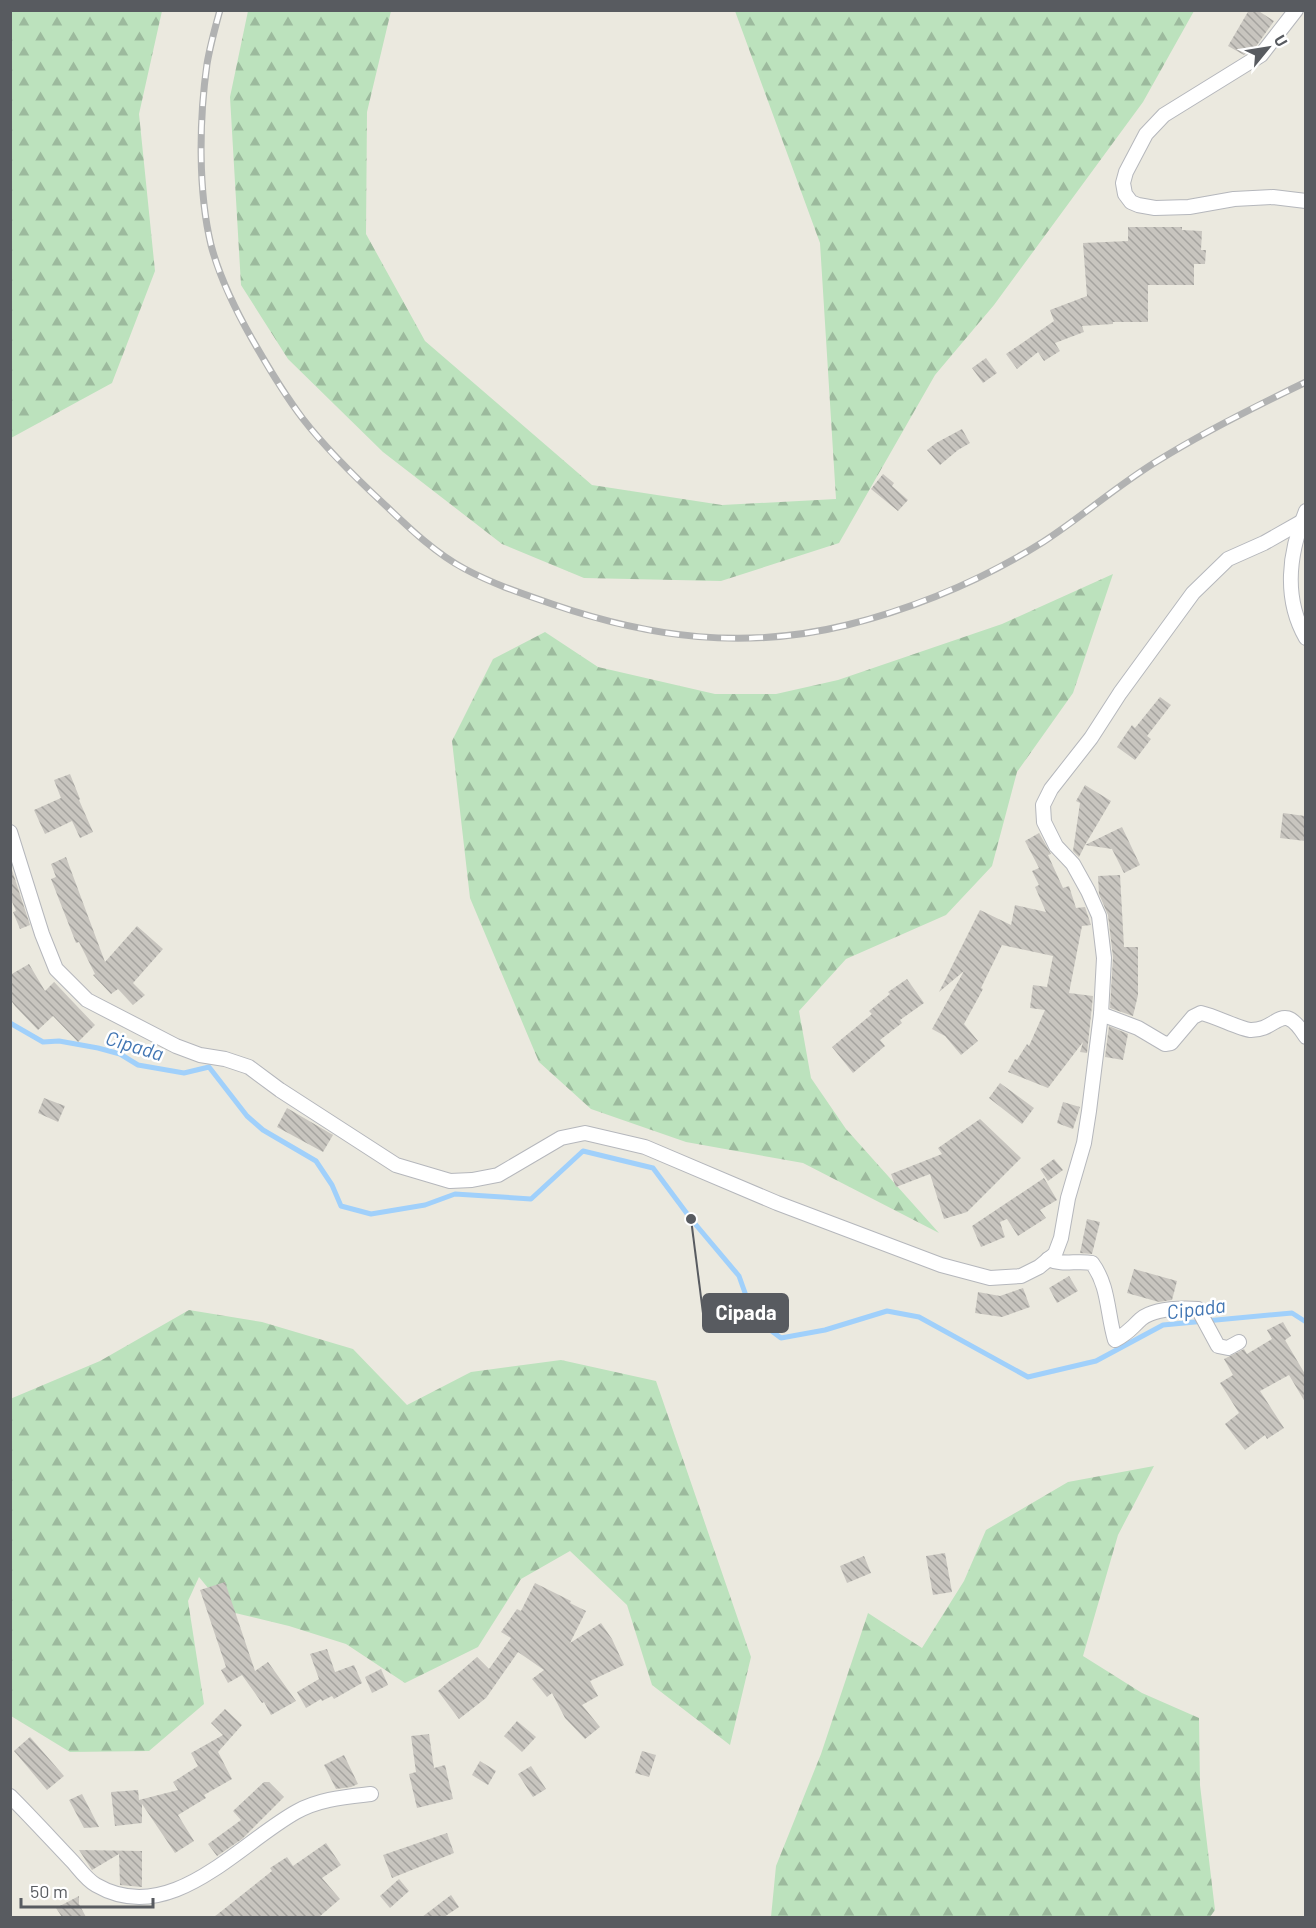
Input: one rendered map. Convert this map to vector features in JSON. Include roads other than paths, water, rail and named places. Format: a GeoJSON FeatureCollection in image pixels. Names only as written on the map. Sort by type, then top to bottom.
{"type":"FeatureCollection","features":[{"type":"Feature","properties":{"kind":"street"},"geometry":{"type":"LineString","coordinates":[[1296,10],[1261,55],[1164,116],[1146,134],[1126,172],[1123,183],[1125,194],[1131,202],[1138,206],[1155,208],[1189,207],[1234,199],[1273,196],[1305,201]]}},
{"type":"Feature","properties":{"kind":"street"},"geometry":{"type":"LineString","coordinates":[[1303,516],[1291,558],[1290,589],[1299,626],[1305,638]]}},
{"type":"Feature","properties":{"kind":"street"},"geometry":{"type":"LineString","coordinates":[[10,832],[42,934],[56,969],[87,1000],[176,1046],[200,1055],[225,1059],[249,1067],[280,1090],[396,1165],[450,1181],[478,1179],[498,1175],[561,1138],[585,1133],[645,1148],[777,1203],[941,1264],[990,1278],[1021,1276],[1039,1267],[1054,1254],[1061,1238],[1068,1198],[1084,1143],[1101,1014],[1104,958],[1099,916],[1073,864],[1056,846],[1044,822],[1043,805],[1051,789],[1091,738],[1120,693],[1193,593],[1228,559],[1264,543],[1303,516]]}},
{"type":"Feature","properties":{"kind":"street"},"geometry":{"type":"LineString","coordinates":[[1101,1014],[1138,1029],[1165,1044],[1171,1043],[1193,1017],[1201,1013],[1253,1030],[1285,1018],[1291,1019],[1297,1022],[1305,1037]]}},
{"type":"Feature","properties":{"kind":"street"},"geometry":{"type":"LineString","coordinates":[[1048,1259],[1060,1264],[1080,1261],[1092,1263],[1100,1274],[1105,1289],[1108,1315],[1115,1340],[1129,1333],[1142,1318],[1153,1312],[1186,1308],[1198,1311],[1218,1346],[1228,1348],[1239,1342]]}},
{"type":"Feature","properties":{"kind":"street"},"geometry":{"type":"LineString","coordinates":[[10,1797],[94,1884],[114,1894],[139,1898],[158,1896],[207,1875],[297,1811],[325,1800],[371,1794]]}},
{"type":"Feature","properties":{"kind":"waterway","name":"Cipada"},"geometry":{"type":"LineString","coordinates":[[10,1023],[43,1042],[59,1041],[98,1048],[120,1054],[138,1065],[184,1073],[209,1067],[247,1116],[263,1130],[316,1161],[332,1185],[341,1206],[371,1214],[425,1205],[455,1194],[531,1199],[583,1151],[653,1168],[691,1219],[739,1276],[754,1318],[781,1338],[825,1330],[887,1311],[919,1317],[1028,1377],[1096,1361],[1163,1325],[1292,1313],[1306,1322]]}},
{"type":"Feature","properties":{"kind":"railway"},"geometry":{"type":"LineString","coordinates":[[220,10],[207,64],[202,108],[201,155],[204,202],[211,245],[223,282],[252,339],[296,410],[312,430],[332,453],[413,531],[433,548],[465,569],[497,584],[552,604],[626,625],[698,637],[772,637],[809,633],[873,618],[948,591],[997,568],[1043,542],[1159,460],[1231,419],[1306,382]]}},
{"type":"Feature","properties":{"kind":"place","name":"Cipada"},"geometry":{"type":"Point","coordinates":[691,1219]}}]}
